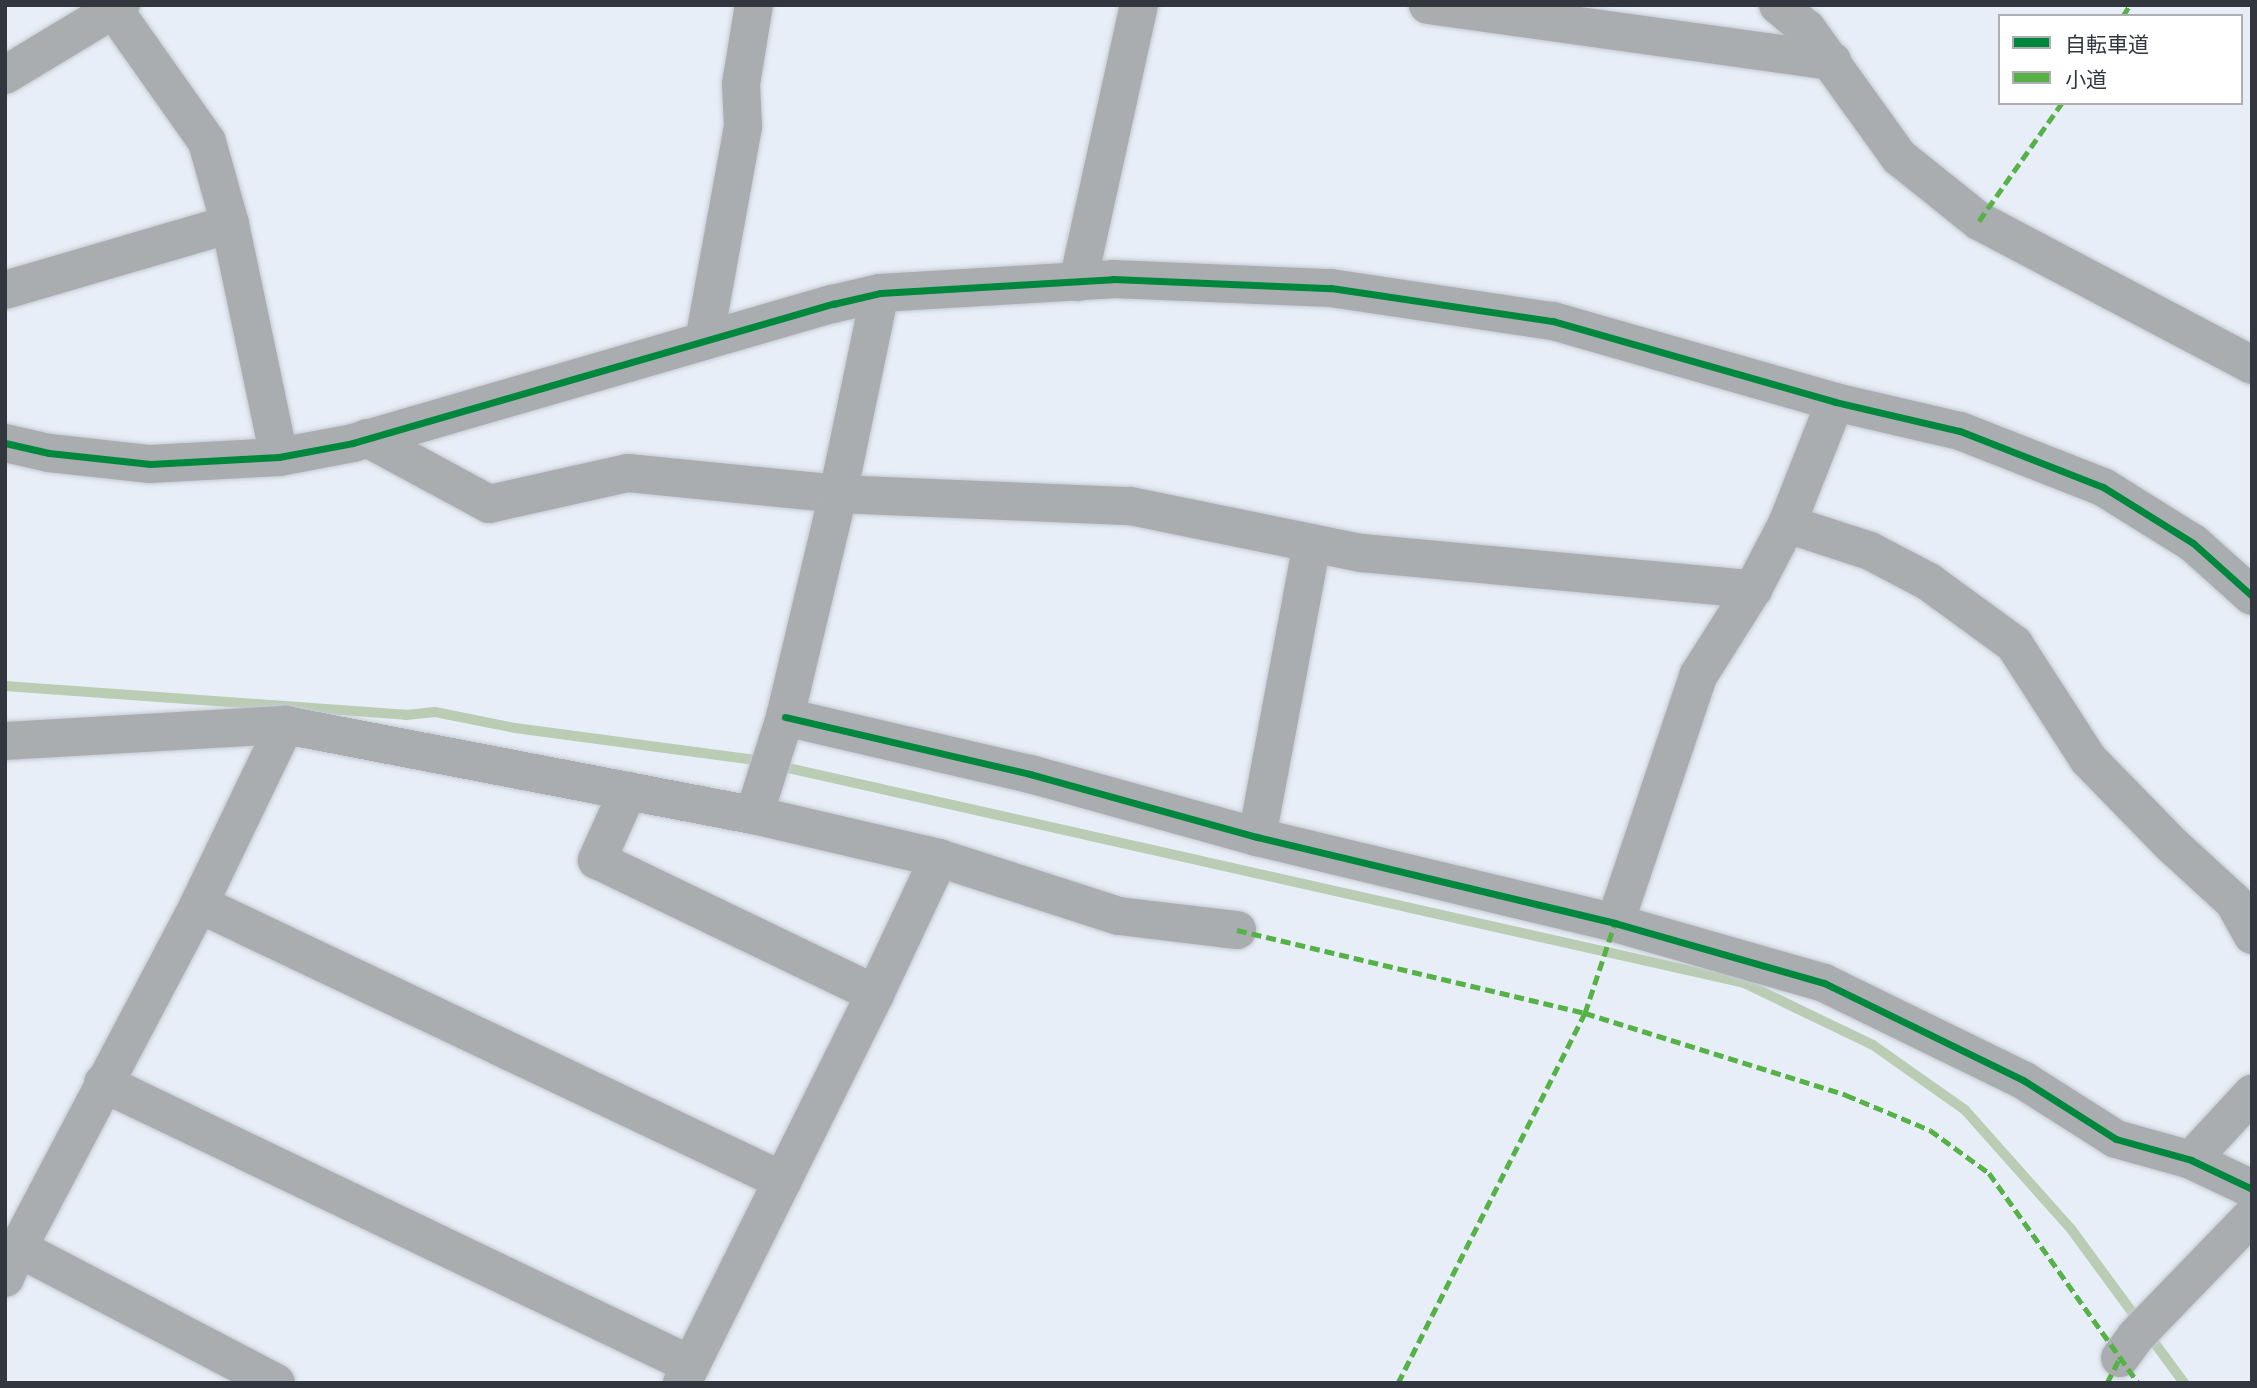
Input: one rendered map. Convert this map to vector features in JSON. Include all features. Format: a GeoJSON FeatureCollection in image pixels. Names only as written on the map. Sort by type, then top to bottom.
{"type":"FeatureCollection","features":[{"type":"Feature","properties":{"kind":"street"},"geometry":{"type":"LineString","coordinates":[[704,341],[743,126],[741,84],[754,5]]}},
{"type":"Feature","properties":{"kind":"street"},"geometry":{"type":"LineString","coordinates":[[1078,282],[1139,5]]}},
{"type":"Feature","properties":{"kind":"street"},"geometry":{"type":"LineString","coordinates":[[1428,5],[1832,61]]}},
{"type":"Feature","properties":{"kind":"street"},"geometry":{"type":"LineString","coordinates":[[1778,5],[1807,29],[1899,157],[1979,220],[2252,365]]}},
{"type":"Feature","properties":{"kind":"street"},"geometry":{"type":"LineString","coordinates":[[5,75],[118,8],[206,142],[230,224],[279,457]]}},
{"type":"Feature","properties":{"kind":"street"},"geometry":{"type":"LineString","coordinates":[[5,290],[230,224]]}},
{"type":"Feature","properties":{"kind":"street"},"geometry":{"type":"LineString","coordinates":[[5,443],[49,453],[150,464],[279,457],[368,438],[880,293],[1113,279],[1331,288],[1553,321],[1835,402],[1960,431],[2104,487],[2193,543],[2252,596]]}},
{"type":"Feature","properties":{"kind":"street"},"geometry":{"type":"LineString","coordinates":[[754,815],[785,717],[838,494],[880,293]]}},
{"type":"Feature","properties":{"kind":"street"},"geometry":{"type":"LineString","coordinates":[[1615,923],[1699,676],[1753,589],[1787,524],[1835,402]]}},
{"type":"Feature","properties":{"kind":"street"},"geometry":{"type":"LineString","coordinates":[[368,438],[489,504],[628,473],[838,494],[1130,506],[1362,553],[1753,589]]}},
{"type":"Feature","properties":{"kind":"street"},"geometry":{"type":"LineString","coordinates":[[1787,524],[1870,551],[1929,582],[2014,645],[2088,759],[2172,845],[2234,902],[2252,935]]}},
{"type":"Feature","properties":{"kind":"street"},"geometry":{"type":"LineString","coordinates":[[1256,837],[1312,543]]}},
{"type":"Feature","properties":{"kind":"street"},"geometry":{"type":"LineString","coordinates":[[785,717],[1030,774],[1256,837],[1615,923],[1824,983],[2023,1080],[2116,1139],[2191,1160],[2252,1189]]}},
{"type":"Feature","properties":{"kind":"street"},"geometry":{"type":"LineString","coordinates":[[5,741],[285,725],[754,815],[939,858],[1118,916],[1237,930]]}},
{"type":"Feature","properties":{"kind":"street"},"geometry":{"type":"LineString","coordinates":[[276,1383],[11,1263],[199,904],[285,725]]}},
{"type":"Feature","properties":{"kind":"street"},"geometry":{"type":"LineString","coordinates":[[628,791],[597,860],[875,995]]}},
{"type":"Feature","properties":{"kind":"street"},"geometry":{"type":"LineString","coordinates":[[103,1083],[687,1374],[875,995],[939,858]]}},
{"type":"Feature","properties":{"kind":"street"},"geometry":{"type":"LineString","coordinates":[[199,904],[783,1181]]}},
{"type":"Feature","properties":{"kind":"street"},"geometry":{"type":"LineString","coordinates":[[2191,1160],[2252,1094]]}},
{"type":"Feature","properties":{"kind":"street"},"geometry":{"type":"LineString","coordinates":[[2120,1358],[2136,1336],[2252,1216]]}},
{"type":"Feature","properties":{"kind":"waterway"},"geometry":{"type":"LineString","coordinates":[[5,686],[406,715],[435,712],[515,728],[748,759],[1744,983],[1873,1045],[1965,1110],[2071,1229],[2184,1383]]}},
{"type":"Feature","properties":{"kind":"marked path"},"geometry":{"type":"LineString","coordinates":[[2124,14],[2130,5]]}},
{"type":"Feature","properties":{"kind":"marked path"},"geometry":{"type":"LineString","coordinates":[[1979,221],[2061,105]]}},
{"type":"Feature","properties":{"kind":"marked path"},"geometry":{"type":"LineString","coordinates":[[1398,1383],[1585,1013],[1615,923]]}},
{"type":"Feature","properties":{"kind":"marked path"},"geometry":{"type":"LineString","coordinates":[[1237,930],[1585,1013],[1846,1095],[1930,1130],[1989,1173],[2138,1383]]}},
{"type":"Feature","properties":{"kind":"marked path"},"geometry":{"type":"LineString","coordinates":[[2107,1383],[2120,1358]]}},
{"type":"Feature","properties":{"kind":"cycle path"},"geometry":{"type":"LineString","coordinates":[[5,443],[49,453],[150,464],[279,457],[353,443],[833,304],[880,293],[1113,279],[1331,288],[1553,321],[1835,402],[1960,431],[2103,487],[2193,543],[2252,596]]}},
{"type":"Feature","properties":{"kind":"cycle path"},"geometry":{"type":"LineString","coordinates":[[785,717],[1030,774],[1257,837],[1615,923],[1824,983],[2023,1080],[2116,1139],[2191,1160],[2252,1189]]}}]}
